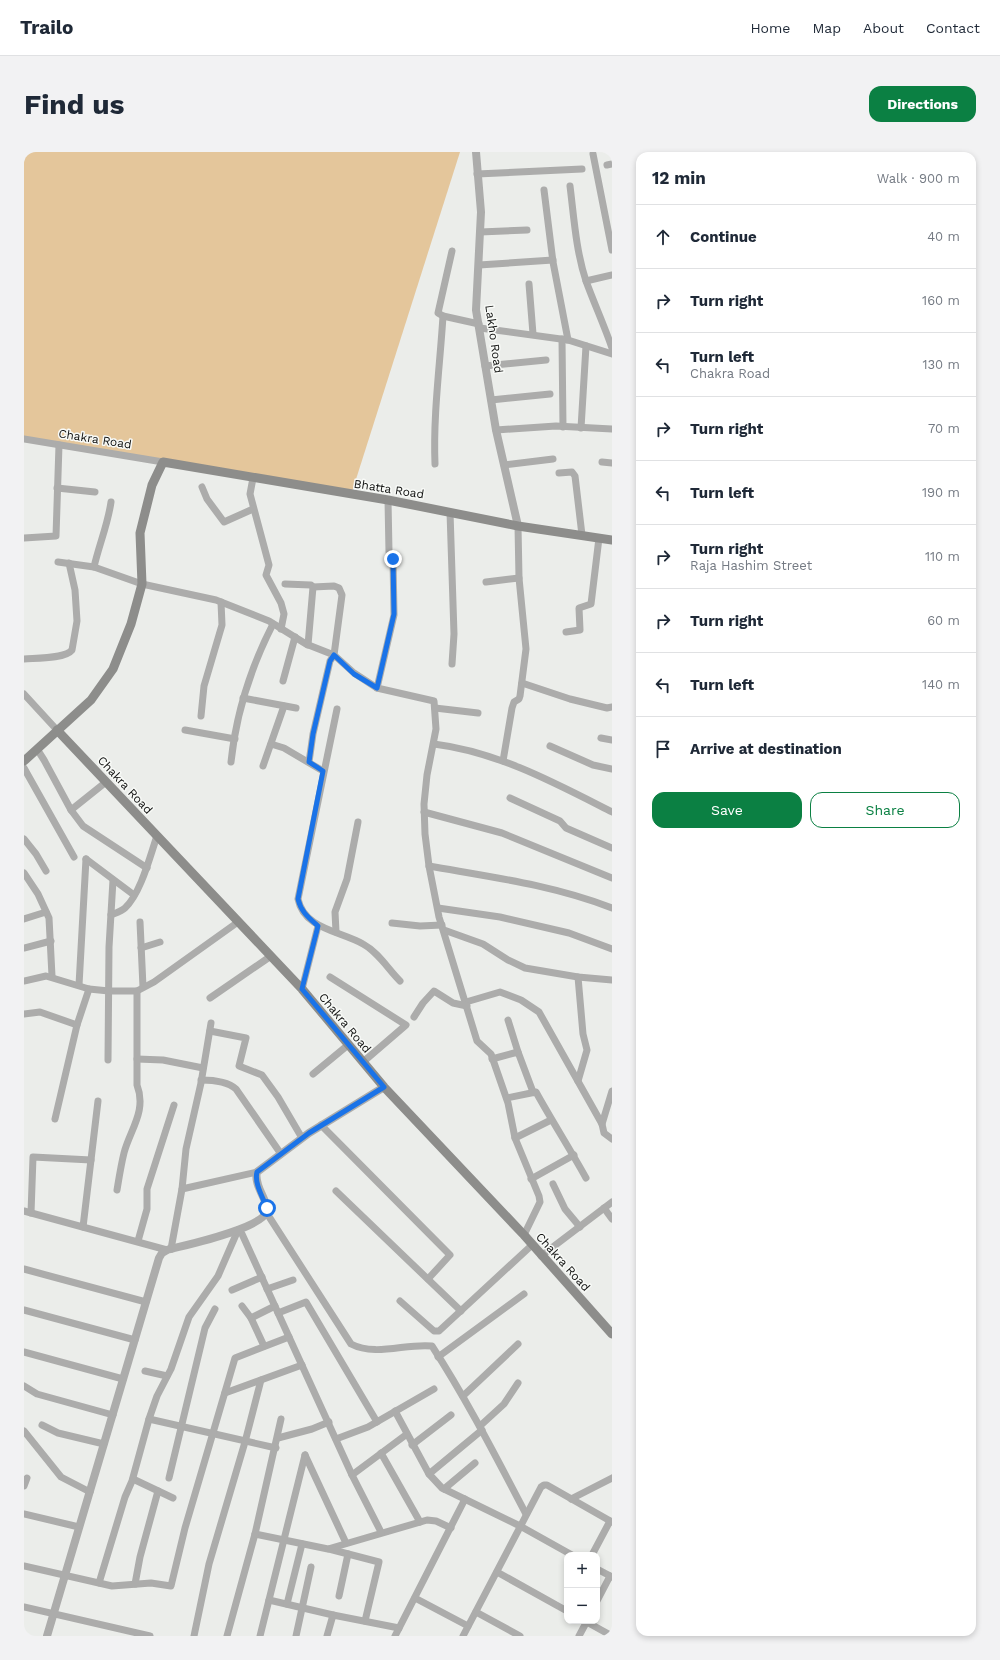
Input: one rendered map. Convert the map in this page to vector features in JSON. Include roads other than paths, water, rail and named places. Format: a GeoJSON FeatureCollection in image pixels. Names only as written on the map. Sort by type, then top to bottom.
{"type":"FeatureCollection","features":[{"type":"Feature","properties":{"kind":"main road","name":"Bhatta Road"},"geometry":{"type":"LineString","coordinates":[[163,462],[388,500],[518,526],[612,540]]}},
{"type":"Feature","properties":{"kind":"main road"},"geometry":{"type":"LineString","coordinates":[[24,761],[56,730],[91,700],[113,669],[131,624],[142,584],[140,533],[152,485],[163,462]]}},
{"type":"Feature","properties":{"kind":"main road","name":"Chakra Road"},"geometry":{"type":"LineString","coordinates":[[56,730],[302,989],[384,1087],[524,1235],[541,1256],[612,1334]]}},
{"type":"Feature","properties":{"kind":"street","name":"Lakho Road"},"geometry":{"type":"LineString","coordinates":[[476,152],[481,212],[476,310],[496,430],[518,526]]}},
{"type":"Feature","properties":{"kind":"street"},"geometry":{"type":"LineString","coordinates":[[593,154],[612,250]]}},
{"type":"Feature","properties":{"kind":"street"},"geometry":{"type":"LineString","coordinates":[[477,174],[582,170]]}},
{"type":"Feature","properties":{"kind":"street"},"geometry":{"type":"LineString","coordinates":[[570,186],[577,245],[586,281],[612,348]]}},
{"type":"Feature","properties":{"kind":"street"},"geometry":{"type":"LineString","coordinates":[[544,190],[565,339],[563,427]]}},
{"type":"Feature","properties":{"kind":"street"},"geometry":{"type":"LineString","coordinates":[[480,232],[527,230]]}},
{"type":"Feature","properties":{"kind":"street"},"geometry":{"type":"LineString","coordinates":[[452,251],[438,313],[479,326],[565,339],[612,354]]}},
{"type":"Feature","properties":{"kind":"street"},"geometry":{"type":"LineString","coordinates":[[479,265],[553,260]]}},
{"type":"Feature","properties":{"kind":"street"},"geometry":{"type":"LineString","coordinates":[[586,281],[612,275]]}},
{"type":"Feature","properties":{"kind":"street"},"geometry":{"type":"LineString","coordinates":[[529,284],[533,334]]}},
{"type":"Feature","properties":{"kind":"street"},"geometry":{"type":"LineString","coordinates":[[435,464],[434,434],[444,316]]}},
{"type":"Feature","properties":{"kind":"street"},"geometry":{"type":"LineString","coordinates":[[581,428],[586,346]]}},
{"type":"Feature","properties":{"kind":"street"},"geometry":{"type":"LineString","coordinates":[[485,366],[546,360]]}},
{"type":"Feature","properties":{"kind":"street"},"geometry":{"type":"LineString","coordinates":[[491,400],[550,394]]}},
{"type":"Feature","properties":{"kind":"street"},"geometry":{"type":"LineString","coordinates":[[496,430],[563,427],[612,429]]}},
{"type":"Feature","properties":{"kind":"street","name":"Chakra Road"},"geometry":{"type":"LineString","coordinates":[[24,439],[163,462]]}},
{"type":"Feature","properties":{"kind":"street"},"geometry":{"type":"LineString","coordinates":[[24,538],[56,536],[59,446]]}},
{"type":"Feature","properties":{"kind":"street"},"geometry":{"type":"LineString","coordinates":[[504,465],[553,459]]}},
{"type":"Feature","properties":{"kind":"street"},"geometry":{"type":"LineString","coordinates":[[602,462],[612,462]]}},
{"type":"Feature","properties":{"kind":"street"},"geometry":{"type":"LineString","coordinates":[[559,473],[572,472],[575,476],[582,535]]}},
{"type":"Feature","properties":{"kind":"street"},"geometry":{"type":"LineString","coordinates":[[253,478],[250,494],[269,565],[266,575],[281,603],[284,614],[281,629]]}},
{"type":"Feature","properties":{"kind":"street"},"geometry":{"type":"LineString","coordinates":[[202,487],[207,499],[224,522],[254,509]]}},
{"type":"Feature","properties":{"kind":"street"},"geometry":{"type":"LineString","coordinates":[[57,488],[95,492]]}},
{"type":"Feature","properties":{"kind":"street"},"geometry":{"type":"LineString","coordinates":[[377,688],[394,614],[393,559],[389,552],[388,500]]}},
{"type":"Feature","properties":{"kind":"street"},"geometry":{"type":"LineString","coordinates":[[94,567],[111,502]]}},
{"type":"Feature","properties":{"kind":"street"},"geometry":{"type":"LineString","coordinates":[[450,512],[454,634],[452,664]]}},
{"type":"Feature","properties":{"kind":"street"},"geometry":{"type":"LineString","coordinates":[[503,761],[512,708],[514,702],[519,698],[526,649],[519,578],[518,526]]}},
{"type":"Feature","properties":{"kind":"street"},"geometry":{"type":"LineString","coordinates":[[566,632],[580,630],[579,608],[591,604],[599,538]]}},
{"type":"Feature","properties":{"kind":"street"},"geometry":{"type":"LineString","coordinates":[[58,562],[94,567],[142,584],[221,602],[273,624],[308,645],[334,655],[354,674],[377,688],[412,697],[431,699],[435,704],[436,729],[427,775],[424,812],[429,866],[439,918],[477,1041],[491,1054],[506,1098],[515,1138],[539,1196],[540,1202],[524,1235]]}},
{"type":"Feature","properties":{"kind":"street"},"geometry":{"type":"LineString","coordinates":[[24,659],[62,656],[69,654],[72,650],[77,621],[75,590],[69,563]]}},
{"type":"Feature","properties":{"kind":"street"},"geometry":{"type":"LineString","coordinates":[[486,582],[519,578]]}},
{"type":"Feature","properties":{"kind":"street"},"geometry":{"type":"LineString","coordinates":[[285,584],[311,585],[313,587],[334,586],[339,588],[342,596],[334,655],[330,661],[313,734],[309,762]]}},
{"type":"Feature","properties":{"kind":"street"},"geometry":{"type":"LineString","coordinates":[[308,645],[313,587]]}},
{"type":"Feature","properties":{"kind":"street"},"geometry":{"type":"LineString","coordinates":[[201,716],[204,686],[222,625],[221,602]]}},
{"type":"Feature","properties":{"kind":"street"},"geometry":{"type":"LineString","coordinates":[[232,762],[237,720],[262,645],[273,624]]}},
{"type":"Feature","properties":{"kind":"street"},"geometry":{"type":"LineString","coordinates":[[283,681],[295,637]]}},
{"type":"Feature","properties":{"kind":"street"},"geometry":{"type":"LineString","coordinates":[[522,683],[570,699],[607,708],[612,707]]}},
{"type":"Feature","properties":{"kind":"street"},"geometry":{"type":"LineString","coordinates":[[24,694],[56,730]]}},
{"type":"Feature","properties":{"kind":"street"},"geometry":{"type":"LineString","coordinates":[[244,698],[296,708]]}},
{"type":"Feature","properties":{"kind":"street"},"geometry":{"type":"LineString","coordinates":[[263,766],[284,706]]}},
{"type":"Feature","properties":{"kind":"street"},"geometry":{"type":"LineString","coordinates":[[435,708],[478,713]]}},
{"type":"Feature","properties":{"kind":"street"},"geometry":{"type":"LineString","coordinates":[[337,709],[323,771],[298,899],[300,908],[304,914],[318,926],[364,944],[378,956],[400,981]]}},
{"type":"Feature","properties":{"kind":"street"},"geometry":{"type":"LineString","coordinates":[[185,730],[235,739]]}},
{"type":"Feature","properties":{"kind":"street"},"geometry":{"type":"LineString","coordinates":[[601,738],[612,740]]}},
{"type":"Feature","properties":{"kind":"street"},"geometry":{"type":"LineString","coordinates":[[271,744],[284,748],[323,771]]}},
{"type":"Feature","properties":{"kind":"street"},"geometry":{"type":"LineString","coordinates":[[434,744],[459,747],[503,761],[612,812]]}},
{"type":"Feature","properties":{"kind":"street"},"geometry":{"type":"LineString","coordinates":[[550,746],[593,765],[612,769]]}},
{"type":"Feature","properties":{"kind":"street"},"geometry":{"type":"LineString","coordinates":[[36,749],[44,760],[71,810],[83,826],[147,868]]}},
{"type":"Feature","properties":{"kind":"street"},"geometry":{"type":"LineString","coordinates":[[24,768],[74,857]]}},
{"type":"Feature","properties":{"kind":"street"},"geometry":{"type":"LineString","coordinates":[[71,810],[106,782]]}},
{"type":"Feature","properties":{"kind":"street"},"geometry":{"type":"LineString","coordinates":[[510,798],[560,821],[566,828],[612,848]]}},
{"type":"Feature","properties":{"kind":"street"},"geometry":{"type":"LineString","coordinates":[[424,812],[502,832],[612,878]]}},
{"type":"Feature","properties":{"kind":"street"},"geometry":{"type":"LineString","coordinates":[[336,932],[334,912],[346,880],[358,822]]}},
{"type":"Feature","properties":{"kind":"street"},"geometry":{"type":"LineString","coordinates":[[111,915],[125,909],[144,878],[157,836]]}},
{"type":"Feature","properties":{"kind":"street"},"geometry":{"type":"LineString","coordinates":[[24,839],[36,854],[46,871]]}},
{"type":"Feature","properties":{"kind":"street"},"geometry":{"type":"LineString","coordinates":[[79,985],[86,859],[134,895]]}},
{"type":"Feature","properties":{"kind":"street"},"geometry":{"type":"LineString","coordinates":[[429,866],[545,887],[588,899],[612,908]]}},
{"type":"Feature","properties":{"kind":"street"},"geometry":{"type":"LineString","coordinates":[[24,874],[38,894],[49,918],[52,976]]}},
{"type":"Feature","properties":{"kind":"street"},"geometry":{"type":"LineString","coordinates":[[108,1060],[113,880]]}},
{"type":"Feature","properties":{"kind":"street"},"geometry":{"type":"LineString","coordinates":[[438,908],[500,917],[569,933],[612,949]]}},
{"type":"Feature","properties":{"kind":"street"},"geometry":{"type":"LineString","coordinates":[[24,919],[46,912]]}},
{"type":"Feature","properties":{"kind":"street"},"geometry":{"type":"LineString","coordinates":[[116,1190],[124,1153],[139,1116],[140,1092],[137,1085],[137,1059],[141,948],[140,922]]}},
{"type":"Feature","properties":{"kind":"street"},"geometry":{"type":"LineString","coordinates":[[24,981],[52,976],[89,989],[109,991],[140,989],[154,982],[238,922]]}},
{"type":"Feature","properties":{"kind":"street"},"geometry":{"type":"LineString","coordinates":[[392,923],[443,928],[483,944],[508,960],[525,968],[578,977],[612,980]]}},
{"type":"Feature","properties":{"kind":"street"},"geometry":{"type":"LineString","coordinates":[[302,989],[318,926]]}},
{"type":"Feature","properties":{"kind":"street"},"geometry":{"type":"LineString","coordinates":[[24,948],[51,941]]}},
{"type":"Feature","properties":{"kind":"street"},"geometry":{"type":"LineString","coordinates":[[141,948],[160,942]]}},
{"type":"Feature","properties":{"kind":"street"},"geometry":{"type":"LineString","coordinates":[[210,998],[271,956]]}},
{"type":"Feature","properties":{"kind":"street"},"geometry":{"type":"LineString","coordinates":[[330,977],[406,1025],[363,1062]]}},
{"type":"Feature","properties":{"kind":"street"},"geometry":{"type":"LineString","coordinates":[[578,977],[583,1034],[587,1054],[578,1081]]}},
{"type":"Feature","properties":{"kind":"street"},"geometry":{"type":"LineString","coordinates":[[55,1119],[77,1026],[89,989]]}},
{"type":"Feature","properties":{"kind":"street"},"geometry":{"type":"LineString","coordinates":[[414,1016],[434,990],[453,1003],[466,1004],[500,992],[521,1000],[539,1012],[602,1124],[604,1133],[612,1139]]}},
{"type":"Feature","properties":{"kind":"street"},"geometry":{"type":"LineString","coordinates":[[24,1014],[40,1012],[77,1026]]}},
{"type":"Feature","properties":{"kind":"street"},"geometry":{"type":"LineString","coordinates":[[508,1020],[518,1052],[534,1092],[536,1092],[586,1178]]}},
{"type":"Feature","properties":{"kind":"street"},"geometry":{"type":"LineString","coordinates":[[169,1249],[182,1189],[186,1149],[212,1023]]}},
{"type":"Feature","properties":{"kind":"street"},"geometry":{"type":"LineString","coordinates":[[210,1031],[246,1038],[239,1066],[262,1075],[278,1097],[302,1138]]}},
{"type":"Feature","properties":{"kind":"street"},"geometry":{"type":"LineString","coordinates":[[313,1074],[348,1045]]}},
{"type":"Feature","properties":{"kind":"street"},"geometry":{"type":"LineString","coordinates":[[492,1059],[518,1052]]}},
{"type":"Feature","properties":{"kind":"street"},"geometry":{"type":"LineString","coordinates":[[137,1059],[163,1060],[203,1068]]}},
{"type":"Feature","properties":{"kind":"street"},"geometry":{"type":"LineString","coordinates":[[201,1080],[212,1080],[231,1085],[236,1089],[281,1154]]}},
{"type":"Feature","properties":{"kind":"street"},"geometry":{"type":"LineString","coordinates":[[182,1189],[257,1172],[321,1125],[384,1087]]}},
{"type":"Feature","properties":{"kind":"street"},"geometry":{"type":"LineString","coordinates":[[602,1124],[612,1091]]}},
{"type":"Feature","properties":{"kind":"street"},"geometry":{"type":"LineString","coordinates":[[506,1098],[534,1092]]}},
{"type":"Feature","properties":{"kind":"street"},"geometry":{"type":"LineString","coordinates":[[83,1227],[98,1101]]}},
{"type":"Feature","properties":{"kind":"street"},"geometry":{"type":"LineString","coordinates":[[138,1241],[147,1210],[146,1189],[174,1105]]}},
{"type":"Feature","properties":{"kind":"street"},"geometry":{"type":"LineString","coordinates":[[515,1138],[551,1120]]}},
{"type":"Feature","properties":{"kind":"street"},"geometry":{"type":"LineString","coordinates":[[321,1125],[450,1255],[428,1279]]}},
{"type":"Feature","properties":{"kind":"street"},"geometry":{"type":"LineString","coordinates":[[531,1179],[574,1155]]}},
{"type":"Feature","properties":{"kind":"street"},"geometry":{"type":"LineString","coordinates":[[91,1160],[33,1157],[27,1212],[169,1249]]}},
{"type":"Feature","properties":{"kind":"street"},"geometry":{"type":"LineString","coordinates":[[257,1172],[256,1176],[259,1191],[267,1208],[266,1212],[352,1344],[357,1347],[382,1350],[432,1346],[481,1428],[526,1514]]}},
{"type":"Feature","properties":{"kind":"street"},"geometry":{"type":"LineString","coordinates":[[553,1184],[565,1209],[580,1227]]}},
{"type":"Feature","properties":{"kind":"street"},"geometry":{"type":"LineString","coordinates":[[336,1191],[462,1311]]}},
{"type":"Feature","properties":{"kind":"street"},"geometry":{"type":"LineString","coordinates":[[541,1256],[612,1202]]}},
{"type":"Feature","properties":{"kind":"street"},"geometry":{"type":"LineString","coordinates":[[604,1208],[612,1218]]}},
{"type":"Feature","properties":{"kind":"street"},"geometry":{"type":"LineString","coordinates":[[47,1636],[159,1258],[162,1253],[169,1249],[208,1240],[238,1230],[263,1216],[266,1212]]}},
{"type":"Feature","properties":{"kind":"street"},"geometry":{"type":"LineString","coordinates":[[238,1230],[242,1234],[352,1475],[381,1532]]}},
{"type":"Feature","properties":{"kind":"street"},"geometry":{"type":"LineString","coordinates":[[99,1583],[104,1563],[113,1541],[125,1497],[133,1479],[149,1418],[157,1396],[171,1369],[189,1317],[218,1276],[238,1230]]}},
{"type":"Feature","properties":{"kind":"street"},"geometry":{"type":"LineString","coordinates":[[400,1301],[436,1332],[439,1331],[532,1245]]}},
{"type":"Feature","properties":{"kind":"street"},"geometry":{"type":"LineString","coordinates":[[24,1269],[146,1302]]}},
{"type":"Feature","properties":{"kind":"street"},"geometry":{"type":"LineString","coordinates":[[232,1290],[262,1277]]}},
{"type":"Feature","properties":{"kind":"street"},"geometry":{"type":"LineString","coordinates":[[267,1289],[293,1280]]}},
{"type":"Feature","properties":{"kind":"street"},"geometry":{"type":"LineString","coordinates":[[438,1357],[524,1294]]}},
{"type":"Feature","properties":{"kind":"street"},"geometry":{"type":"LineString","coordinates":[[251,1318],[277,1309],[306,1302],[377,1422]]}},
{"type":"Feature","properties":{"kind":"street"},"geometry":{"type":"LineString","coordinates":[[242,1306],[251,1318],[264,1346]]}},
{"type":"Feature","properties":{"kind":"street"},"geometry":{"type":"LineString","coordinates":[[168,1478],[205,1328],[215,1309]]}},
{"type":"Feature","properties":{"kind":"street"},"geometry":{"type":"LineString","coordinates":[[24,1310],[135,1340]]}},
{"type":"Feature","properties":{"kind":"street"},"geometry":{"type":"LineString","coordinates":[[24,1566],[112,1586],[158,1583],[172,1585],[185,1528],[235,1358],[289,1337]]}},
{"type":"Feature","properties":{"kind":"street"},"geometry":{"type":"LineString","coordinates":[[463,1396],[518,1344]]}},
{"type":"Feature","properties":{"kind":"street"},"geometry":{"type":"LineString","coordinates":[[24,1352],[123,1378]]}},
{"type":"Feature","properties":{"kind":"street"},"geometry":{"type":"LineString","coordinates":[[224,1393],[302,1365]]}},
{"type":"Feature","properties":{"kind":"street"},"geometry":{"type":"LineString","coordinates":[[145,1371],[167,1376]]}},
{"type":"Feature","properties":{"kind":"street"},"geometry":{"type":"LineString","coordinates":[[194,1636],[209,1564],[245,1442],[261,1380]]}},
{"type":"Feature","properties":{"kind":"street"},"geometry":{"type":"LineString","coordinates":[[429,1474],[481,1428],[504,1404],[518,1383]]}},
{"type":"Feature","properties":{"kind":"street"},"geometry":{"type":"LineString","coordinates":[[24,1386],[37,1394],[113,1415]]}},
{"type":"Feature","properties":{"kind":"street"},"geometry":{"type":"LineString","coordinates":[[336,1439],[368,1427],[434,1389]]}},
{"type":"Feature","properties":{"kind":"street"},"geometry":{"type":"LineString","coordinates":[[395,1411],[429,1474],[444,1489],[520,1526],[567,1552]]}},
{"type":"Feature","properties":{"kind":"street"},"geometry":{"type":"LineString","coordinates":[[412,1445],[451,1416]]}},
{"type":"Feature","properties":{"kind":"street"},"geometry":{"type":"LineString","coordinates":[[149,1418],[245,1442],[276,1448]]}},
{"type":"Feature","properties":{"kind":"street"},"geometry":{"type":"LineString","coordinates":[[226,1636],[255,1534],[276,1448],[281,1419]]}},
{"type":"Feature","properties":{"kind":"street"},"geometry":{"type":"LineString","coordinates":[[278,1438],[312,1429],[329,1422]]}},
{"type":"Feature","properties":{"kind":"street"},"geometry":{"type":"LineString","coordinates":[[42,1425],[58,1433],[104,1444]]}},
{"type":"Feature","properties":{"kind":"street"},"geometry":{"type":"LineString","coordinates":[[24,1431],[61,1477],[90,1492]]}},
{"type":"Feature","properties":{"kind":"street"},"geometry":{"type":"LineString","coordinates":[[352,1475],[407,1434]]}},
{"type":"Feature","properties":{"kind":"street"},"geometry":{"type":"LineString","coordinates":[[381,1453],[420,1522]]}},
{"type":"Feature","properties":{"kind":"street"},"geometry":{"type":"LineString","coordinates":[[260,1636],[305,1456],[346,1543]]}},
{"type":"Feature","properties":{"kind":"street"},"geometry":{"type":"LineString","coordinates":[[444,1489],[475,1463]]}},
{"type":"Feature","properties":{"kind":"street"},"geometry":{"type":"LineString","coordinates":[[24,1486],[27,1478]]}},
{"type":"Feature","properties":{"kind":"street"},"geometry":{"type":"LineString","coordinates":[[571,1499],[612,1478]]}},
{"type":"Feature","properties":{"kind":"street"},"geometry":{"type":"LineString","coordinates":[[133,1479],[173,1498]]}},
{"type":"Feature","properties":{"kind":"street"},"geometry":{"type":"LineString","coordinates":[[463,1636],[526,1514],[541,1487],[544,1485],[547,1485],[611,1521],[594,1552]]}},
{"type":"Feature","properties":{"kind":"street"},"geometry":{"type":"LineString","coordinates":[[134,1584],[158,1491]]}},
{"type":"Feature","properties":{"kind":"street"},"geometry":{"type":"LineString","coordinates":[[395,1636],[465,1499]]}},
{"type":"Feature","properties":{"kind":"street"},"geometry":{"type":"LineString","coordinates":[[24,1514],[79,1527]]}},
{"type":"Feature","properties":{"kind":"street"},"geometry":{"type":"LineString","coordinates":[[328,1549],[381,1532],[431,1520],[451,1528]]}},
{"type":"Feature","properties":{"kind":"street"},"geometry":{"type":"LineString","coordinates":[[255,1534],[328,1549],[379,1562],[365,1621]]}},
{"type":"Feature","properties":{"kind":"street"},"geometry":{"type":"LineString","coordinates":[[287,1604],[302,1544]]}},
{"type":"Feature","properties":{"kind":"street"},"geometry":{"type":"LineString","coordinates":[[339,1596],[348,1554]]}},
{"type":"Feature","properties":{"kind":"street"},"geometry":{"type":"LineString","coordinates":[[296,1636],[311,1567]]}},
{"type":"Feature","properties":{"kind":"street"},"geometry":{"type":"LineString","coordinates":[[600,1570],[611,1576],[600,1596]]}},
{"type":"Feature","properties":{"kind":"street"},"geometry":{"type":"LineString","coordinates":[[497,1572],[564,1609]]}},
{"type":"Feature","properties":{"kind":"street"},"geometry":{"type":"LineString","coordinates":[[415,1598],[468,1626]]}},
{"type":"Feature","properties":{"kind":"street"},"geometry":{"type":"LineString","coordinates":[[269,1600],[399,1628]]}},
{"type":"Feature","properties":{"kind":"street"},"geometry":{"type":"LineString","coordinates":[[24,1607],[146,1635]]}},
{"type":"Feature","properties":{"kind":"street"},"geometry":{"type":"LineString","coordinates":[[476,1612],[520,1636]]}},
{"type":"Feature","properties":{"kind":"street"},"geometry":{"type":"LineString","coordinates":[[327,1636],[333,1615]]}},
{"type":"Feature","properties":{"kind":"street"},"geometry":{"type":"LineString","coordinates":[[579,1636],[585,1624]]}},
{"type":"Feature","properties":{"kind":"street"},"geometry":{"type":"LineString","coordinates":[[591,1624],[612,1636]]}}]}
